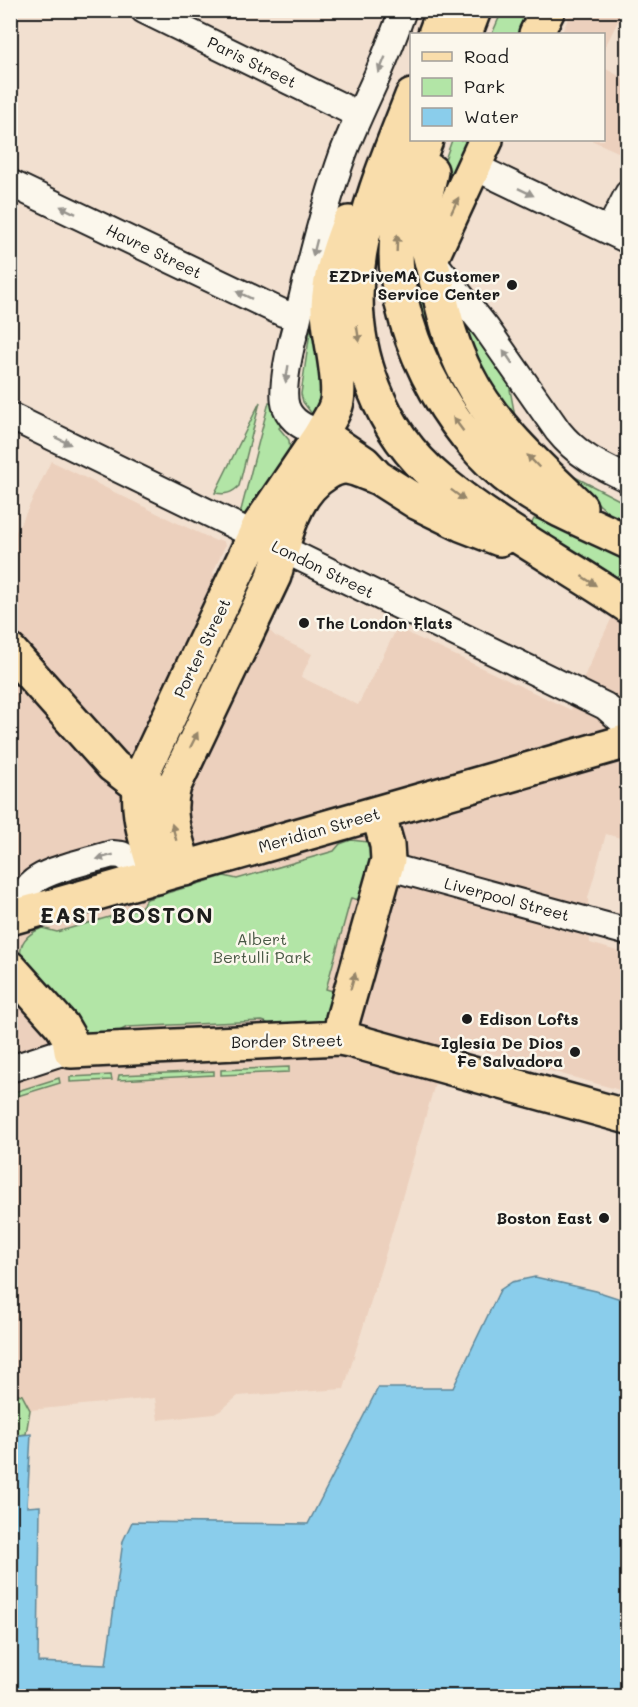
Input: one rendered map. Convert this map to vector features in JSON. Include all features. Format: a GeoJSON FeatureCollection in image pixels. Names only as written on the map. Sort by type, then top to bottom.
{"type":"FeatureCollection","features":[{"type":"Feature","properties":{"kind":"main road"},"geometry":{"type":"LineString","coordinates":[[435,33],[444,10]]}},
{"type":"Feature","properties":{"kind":"main road"},"geometry":{"type":"LineString","coordinates":[[465,33],[474,10]]}},
{"type":"Feature","properties":{"kind":"main road"},"geometry":{"type":"LineString","coordinates":[[536,33],[548,10]]}},
{"type":"Feature","properties":{"kind":"main road","name":"Porter Street"},"geometry":{"type":"LineString","coordinates":[[171,873],[170,800],[176,777],[274,576],[268,542],[260,524],[321,434],[338,397],[329,322],[332,272],[393,111],[410,83]]}},
{"type":"Feature","properties":{"kind":"main road"},"geometry":{"type":"LineString","coordinates":[[410,99],[374,194],[360,250],[356,284],[359,343],[378,399],[404,444],[438,479],[463,498],[627,606]]}},
{"type":"Feature","properties":{"kind":"main road"},"geometry":{"type":"LineString","coordinates":[[426,141],[402,202],[396,243],[400,293],[420,360],[458,424],[498,469],[531,494],[616,537]]}},
{"type":"Feature","properties":{"kind":"main road"},"geometry":{"type":"LineString","coordinates":[[435,141],[423,214],[431,259],[453,342],[472,384],[491,412],[520,447],[616,537]]}},
{"type":"Feature","properties":{"kind":"main road"},"geometry":{"type":"LineString","coordinates":[[431,259],[480,153]]}},
{"type":"Feature","properties":{"kind":"main road"},"geometry":{"type":"LineString","coordinates":[[321,434],[363,463],[377,477],[418,503],[453,521],[550,555]]}},
{"type":"Feature","properties":{"kind":"main road"},"geometry":{"type":"LineString","coordinates":[[268,542],[294,511],[304,494],[314,483],[333,470],[345,467],[377,477]]}},
{"type":"Feature","properties":{"kind":"main road","name":"Porter Street"},"geometry":{"type":"LineString","coordinates":[[171,873],[141,818],[140,784],[147,763],[268,542]]}},
{"type":"Feature","properties":{"kind":"main road"},"geometry":{"type":"LineString","coordinates":[[10,651],[113,766],[129,779],[171,794]]}},
{"type":"Feature","properties":{"kind":"main road","name":"Meridian Street"},"geometry":{"type":"LineString","coordinates":[[21,915],[627,741]]}},
{"type":"Feature","properties":{"kind":"main road"},"geometry":{"type":"LineString","coordinates":[[340,1038],[345,1011],[388,855],[378,813]]}},
{"type":"Feature","properties":{"kind":"main road"},"geometry":{"type":"LineString","coordinates":[[10,968],[62,1026],[69,1038],[71,1051]]}},
{"type":"Feature","properties":{"kind":"main road","name":"Border Street"},"geometry":{"type":"LineString","coordinates":[[71,1051],[340,1038],[627,1117]]}},
{"type":"Feature","properties":{"kind":"street","name":"Paris Street"},"geometry":{"type":"LineString","coordinates":[[144,10],[359,115]]}},
{"type":"Feature","properties":{"kind":"street"},"geometry":{"type":"LineString","coordinates":[[321,434],[297,422],[291,416],[285,403],[285,384],[298,317],[325,208],[359,115],[379,72],[403,10]]}},
{"type":"Feature","properties":{"kind":"street"},"geometry":{"type":"LineString","coordinates":[[480,153],[618,236],[627,194]]}},
{"type":"Feature","properties":{"kind":"street","name":"Havre Street"},"geometry":{"type":"LineString","coordinates":[[10,183],[266,306],[298,317]]}},
{"type":"Feature","properties":{"kind":"street"},"geometry":{"type":"LineString","coordinates":[[431,259],[486,328],[569,444],[594,463],[627,479]]}},
{"type":"Feature","properties":{"kind":"street","name":"London Street"},"geometry":{"type":"LineString","coordinates":[[10,416],[605,706],[621,720],[627,732]]}},
{"type":"Feature","properties":{"kind":"street","name":"Liverpool Street"},"geometry":{"type":"LineString","coordinates":[[386,866],[627,932]]}},
{"type":"Feature","properties":{"kind":"street","name":"Border Street"},"geometry":{"type":"LineString","coordinates":[[10,1069],[51,1055],[71,1051]]}},
{"type":"Feature","properties":{"kind":"shaded area"},"geometry":{"type":"Polygon","coordinates":[[[572,10],[623,11],[605,47],[605,33],[561,33],[572,10]]]}},
{"type":"Feature","properties":{"kind":"shaded area"},"geometry":{"type":"Polygon","coordinates":[[[605,69],[627,80],[627,156],[593,141],[605,141],[605,69]]]}},
{"type":"Feature","properties":{"kind":"shaded area"},"geometry":{"type":"Polygon","coordinates":[[[51,461],[173,521],[216,541],[224,542],[225,546],[213,573],[275,636],[312,654],[301,677],[358,705],[397,628],[571,710],[614,613],[627,622],[627,840],[606,834],[588,898],[590,943],[627,954],[627,1092],[446,1039],[390,1239],[344,1389],[238,1396],[214,1414],[158,1420],[155,1398],[30,1410],[22,1395],[11,1392],[10,538],[23,519],[51,461]]]}},
{"type":"Feature","properties":{"kind":"green space"},"geometry":{"type":"Polygon","coordinates":[[[502,11],[535,11],[524,33],[492,33],[502,11]]]}},
{"type":"Feature","properties":{"kind":"green space"},"geometry":{"type":"Polygon","coordinates":[[[452,141],[473,141],[450,188],[436,185],[452,141]]]}},
{"type":"Feature","properties":{"kind":"green space"},"geometry":{"type":"Polygon","coordinates":[[[422,294],[519,464],[460,402],[438,368],[417,298],[422,294]]]}},
{"type":"Feature","properties":{"kind":"green space"},"geometry":{"type":"Polygon","coordinates":[[[315,297],[326,389],[315,418],[303,402],[301,394],[315,297]]]}},
{"type":"Feature","properties":{"kind":"green space"},"geometry":{"type":"Polygon","coordinates":[[[455,305],[508,378],[516,422],[481,380],[455,305]]]}},
{"type":"Feature","properties":{"kind":"green space"},"geometry":{"type":"Polygon","coordinates":[[[260,402],[239,486],[228,493],[215,493],[260,402]]]}},
{"type":"Feature","properties":{"kind":"green space"},"geometry":{"type":"Polygon","coordinates":[[[269,402],[272,402],[273,410],[281,426],[279,428],[289,440],[290,451],[250,519],[240,514],[269,402]]]}},
{"type":"Feature","properties":{"kind":"green space"},"geometry":{"type":"Polygon","coordinates":[[[573,476],[627,504],[627,528],[598,504],[573,476]]]}},
{"type":"Feature","properties":{"kind":"green space"},"geometry":{"type":"Polygon","coordinates":[[[534,519],[627,557],[627,593],[532,528],[534,519]]]}},
{"type":"Feature","properties":{"kind":"green space","name":"Albert Bertulli Park"},"geometry":{"type":"Polygon","coordinates":[[[351,840],[368,842],[375,849],[367,902],[351,898],[326,989],[336,992],[328,1019],[323,1021],[309,1025],[288,1026],[275,1026],[262,1021],[127,1027],[116,1033],[84,1034],[21,960],[22,944],[32,933],[42,928],[57,932],[137,909],[147,899],[224,876],[237,879],[334,851],[340,844],[351,840]]]}},
{"type":"Feature","properties":{"kind":"green space"},"geometry":{"type":"Polygon","coordinates":[[[289,1067],[289,1072],[221,1075],[221,1070],[289,1067]]]}},
{"type":"Feature","properties":{"kind":"green space"},"geometry":{"type":"Polygon","coordinates":[[[214,1071],[214,1075],[118,1080],[119,1075],[214,1071]]]}},
{"type":"Feature","properties":{"kind":"green space"},"geometry":{"type":"Polygon","coordinates":[[[111,1075],[112,1080],[70,1082],[70,1077],[111,1075]]]}},
{"type":"Feature","properties":{"kind":"green space"},"geometry":{"type":"Polygon","coordinates":[[[59,1078],[60,1083],[11,1098],[11,1093],[59,1078]]]}},
{"type":"Feature","properties":{"kind":"green space"},"geometry":{"type":"Polygon","coordinates":[[[10,1392],[22,1395],[30,1410],[26,1434],[11,1436],[10,1392]]]}},
{"type":"Feature","properties":{"kind":"water"},"geometry":{"type":"Polygon","coordinates":[[[535,1277],[596,1291],[627,1301],[627,1696],[11,1696],[11,1436],[31,1434],[27,1507],[40,1506],[38,1662],[106,1665],[123,1541],[132,1522],[308,1524],[378,1388],[453,1388],[500,1290],[512,1282],[535,1277]]]}},
{"type":"Feature","properties":{"kind":"place","name":"EZDriveMA Customer Service Center"},"geometry":{"type":"Point","coordinates":[512,285]}},
{"type":"Feature","properties":{"kind":"place","name":"The London Flats"},"geometry":{"type":"Point","coordinates":[304,623]}},
{"type":"Feature","properties":{"kind":"place","name":"Edison Lofts"},"geometry":{"type":"Point","coordinates":[467,1019]}},
{"type":"Feature","properties":{"kind":"place","name":"Iglesia De Dios Fe Salvadora"},"geometry":{"type":"Point","coordinates":[575,1052]}},
{"type":"Feature","properties":{"kind":"place","name":"Boston East"},"geometry":{"type":"Point","coordinates":[604,1218]}},
{"type":"Feature","properties":{"kind":"district","name":"EAST BOSTON"},"geometry":{"type":"Point","coordinates":[127,915]}}]}
